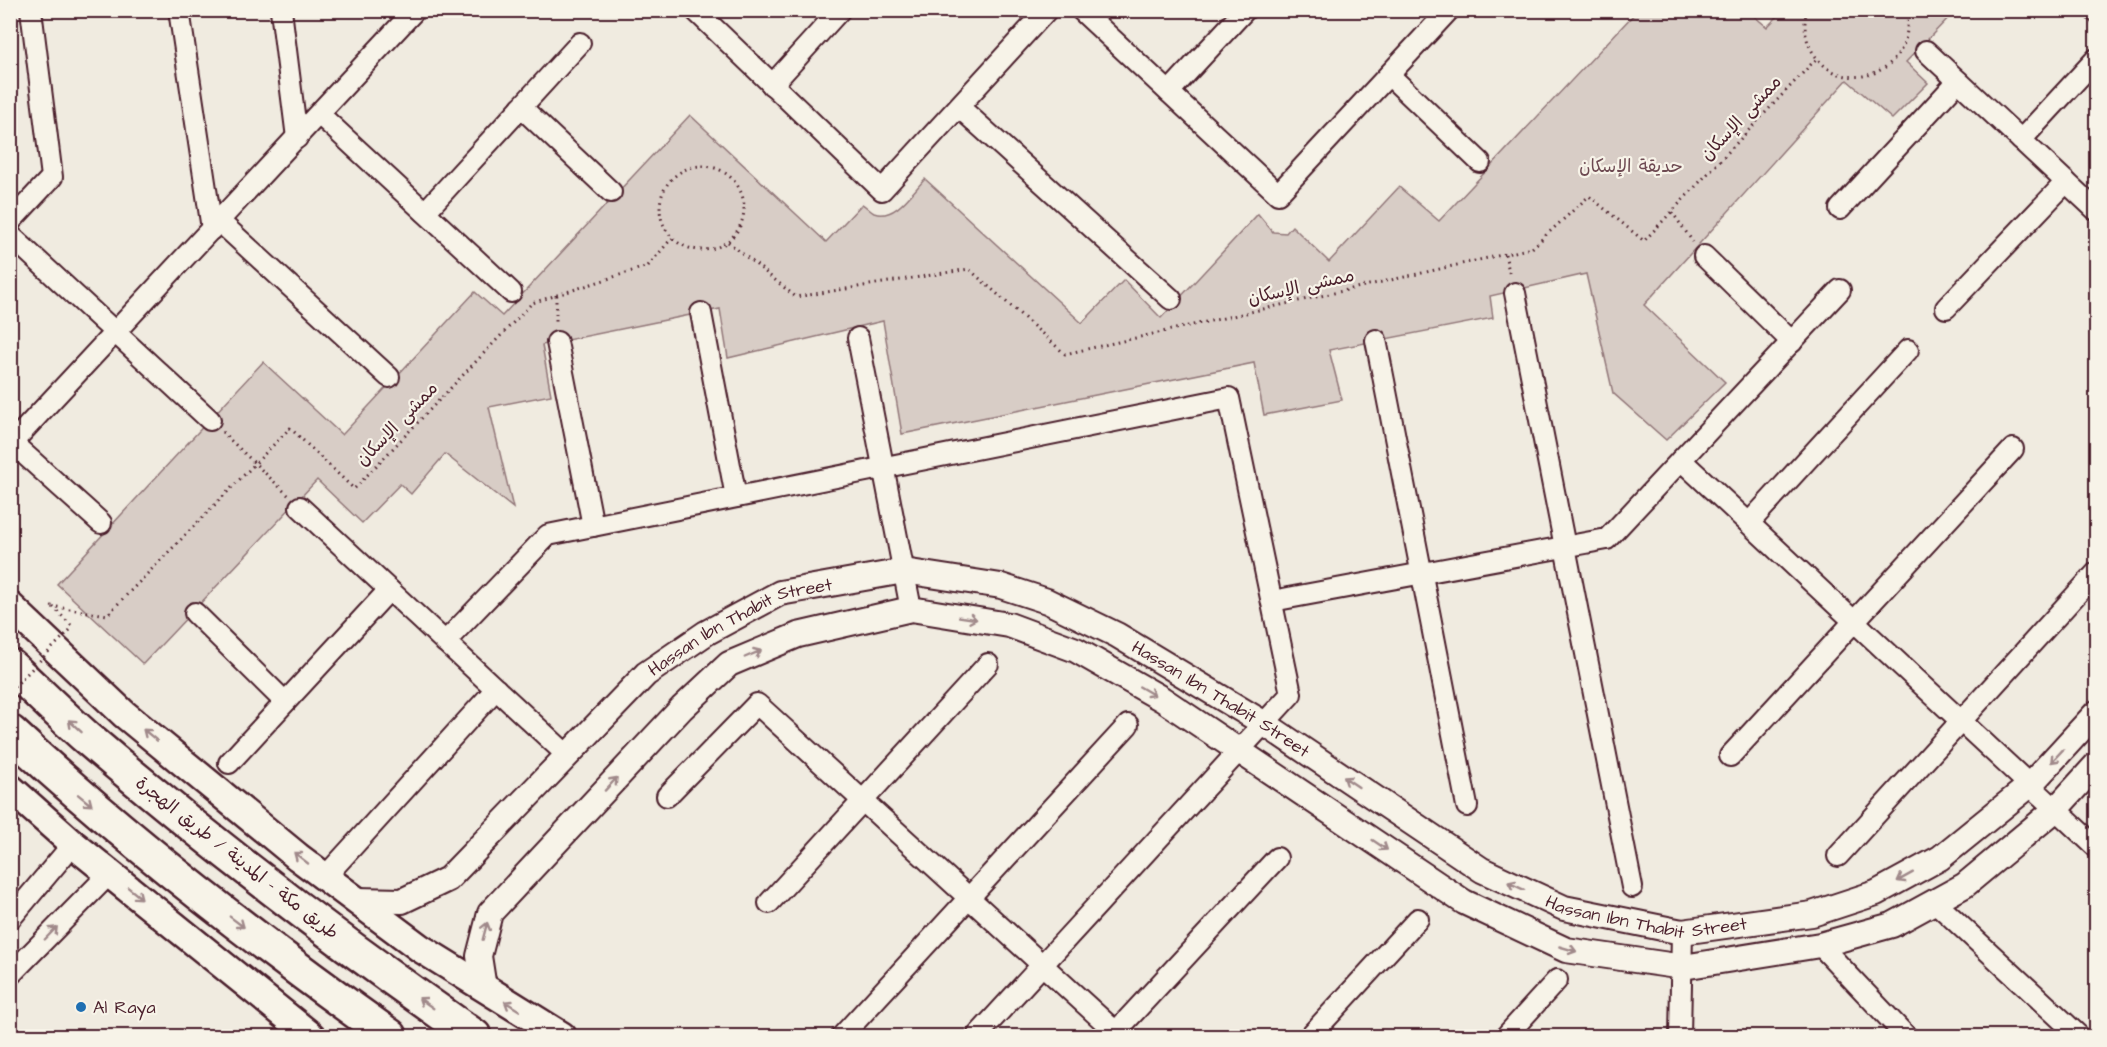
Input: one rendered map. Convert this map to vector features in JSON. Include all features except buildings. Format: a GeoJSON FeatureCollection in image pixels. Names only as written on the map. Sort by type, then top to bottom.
{"type":"FeatureCollection","features":[{"type":"Feature","properties":{"kind":"highway","name":"طريق مكة - المدينة / طريق الهجرة"},"geometry":{"type":"LineString","coordinates":[[10,666],[86,737],[244,867],[399,984],[474,1036]]}},
{"type":"Feature","properties":{"kind":"highway"},"geometry":{"type":"LineString","coordinates":[[10,732],[69,787],[218,908],[390,1036]]}},
{"type":"Feature","properties":{"kind":"main road"},"geometry":{"type":"LineString","coordinates":[[10,606],[124,714],[326,877],[420,948],[562,1036]]}},
{"type":"Feature","properties":{"kind":"main road"},"geometry":{"type":"LineString","coordinates":[[10,788],[73,844],[302,1034]]}},
{"type":"Feature","properties":{"kind":"street"},"geometry":{"type":"LineString","coordinates":[[10,222],[52,177],[31,10]]}},
{"type":"Feature","properties":{"kind":"street"},"geometry":{"type":"LineString","coordinates":[[179,10],[216,225],[389,377]]}},
{"type":"Feature","properties":{"kind":"street"},"geometry":{"type":"LineString","coordinates":[[281,10],[297,138]]}},
{"type":"Feature","properties":{"kind":"street"},"geometry":{"type":"LineString","coordinates":[[101,523],[11,444],[415,10]]}},
{"type":"Feature","properties":{"kind":"street"},"geometry":{"type":"LineString","coordinates":[[696,10],[882,190],[1047,10]]}},
{"type":"Feature","properties":{"kind":"street"},"geometry":{"type":"LineString","coordinates":[[772,84],[840,10]]}},
{"type":"Feature","properties":{"kind":"street"},"geometry":{"type":"LineString","coordinates":[[1081,10],[1278,194],[1449,10]]}},
{"type":"Feature","properties":{"kind":"street"},"geometry":{"type":"LineString","coordinates":[[1169,92],[1245,10]]}},
{"type":"Feature","properties":{"kind":"street"},"geometry":{"type":"LineString","coordinates":[[424,212],[580,43]]}},
{"type":"Feature","properties":{"kind":"street"},"geometry":{"type":"LineString","coordinates":[[1926,51],[2097,210]]}},
{"type":"Feature","properties":{"kind":"street"},"geometry":{"type":"LineString","coordinates":[[2021,140],[2097,59]]}},
{"type":"Feature","properties":{"kind":"street"},"geometry":{"type":"LineString","coordinates":[[1389,75],[1480,162]]}},
{"type":"Feature","properties":{"kind":"street"},"geometry":{"type":"LineString","coordinates":[[1840,209],[1958,81]]}},
{"type":"Feature","properties":{"kind":"street"},"geometry":{"type":"LineString","coordinates":[[521,107],[611,192]]}},
{"type":"Feature","properties":{"kind":"street"},"geometry":{"type":"LineString","coordinates":[[959,107],[1171,299]]}},
{"type":"Feature","properties":{"kind":"street"},"geometry":{"type":"LineString","coordinates":[[319,114],[511,292]]}},
{"type":"Feature","properties":{"kind":"street"},"geometry":{"type":"LineString","coordinates":[[1947,308],[2066,182]]}},
{"type":"Feature","properties":{"kind":"street"},"geometry":{"type":"LineString","coordinates":[[10,236],[210,420]]}},
{"type":"Feature","properties":{"kind":"street"},"geometry":{"type":"LineString","coordinates":[[1704,256],[1792,342]]}},
{"type":"Feature","properties":{"kind":"street"},"geometry":{"type":"LineString","coordinates":[[1272,601],[1607,539],[1840,290]]}},
{"type":"Feature","properties":{"kind":"street"},"geometry":{"type":"LineString","coordinates":[[1515,293],[1632,887]]}},
{"type":"Feature","properties":{"kind":"street"},"geometry":{"type":"LineString","coordinates":[[701,313],[736,497]]}},
{"type":"Feature","properties":{"kind":"street"},"geometry":{"type":"LineString","coordinates":[[858,338],[911,609]]}},
{"type":"Feature","properties":{"kind":"street"},"geometry":{"type":"LineString","coordinates":[[1376,340],[1467,806]]}},
{"type":"Feature","properties":{"kind":"street"},"geometry":{"type":"LineString","coordinates":[[557,342],[593,526]]}},
{"type":"Feature","properties":{"kind":"street"},"geometry":{"type":"LineString","coordinates":[[1749,523],[1908,350]]}},
{"type":"Feature","properties":{"kind":"street"},"geometry":{"type":"LineString","coordinates":[[445,642],[548,535],[1229,398],[1291,694],[977,1036]]}},
{"type":"Feature","properties":{"kind":"street"},"geometry":{"type":"LineString","coordinates":[[1730,756],[2013,449]]}},
{"type":"Feature","properties":{"kind":"street"},"geometry":{"type":"LineString","coordinates":[[1681,460],[2097,847]]}},
{"type":"Feature","properties":{"kind":"street"},"geometry":{"type":"LineString","coordinates":[[300,507],[568,756]]}},
{"type":"Feature","properties":{"kind":"street","name":"Hassan Ibn Thabit Street"},"geometry":{"type":"LineString","coordinates":[[357,900],[402,901],[448,879],[646,674],[706,633],[780,593],[904,571],[1001,586],[1047,601],[1117,635],[1265,724],[1482,870],[1564,908],[1682,932],[1812,914],[1876,893],[1940,858],[2030,785],[2097,713]]}},
{"type":"Feature","properties":{"kind":"street"},"geometry":{"type":"LineString","coordinates":[[1838,856],[2097,573]]}},
{"type":"Feature","properties":{"kind":"street"},"geometry":{"type":"LineString","coordinates":[[229,763],[389,590]]}},
{"type":"Feature","properties":{"kind":"street","name":"Hassan Ibn Thabit Street"},"geometry":{"type":"LineString","coordinates":[[484,988],[479,956],[490,913],[682,708],[729,664],[798,635],[911,609],[1009,625],[1076,650],[1162,699],[1464,902],[1566,950],[1683,967],[1821,945],[1892,925],[1965,885],[2056,809],[2097,765]]}},
{"type":"Feature","properties":{"kind":"street"},"geometry":{"type":"LineString","coordinates":[[195,614],[285,702]]}},
{"type":"Feature","properties":{"kind":"street"},"geometry":{"type":"LineString","coordinates":[[769,903],[988,664]]}},
{"type":"Feature","properties":{"kind":"street"},"geometry":{"type":"LineString","coordinates":[[326,877],[496,689]]}},
{"type":"Feature","properties":{"kind":"street"},"geometry":{"type":"LineString","coordinates":[[667,796],[757,704],[1116,1035],[1276,858]]}},
{"type":"Feature","properties":{"kind":"street"},"geometry":{"type":"LineString","coordinates":[[842,1036],[1128,725]]}},
{"type":"Feature","properties":{"kind":"street"},"geometry":{"type":"LineString","coordinates":[[10,919],[73,844]]}},
{"type":"Feature","properties":{"kind":"street"},"geometry":{"type":"LineString","coordinates":[[10,975],[110,873]]}},
{"type":"Feature","properties":{"kind":"street"},"geometry":{"type":"LineString","coordinates":[[1935,902],[2079,1036]]}},
{"type":"Feature","properties":{"kind":"street"},"geometry":{"type":"LineString","coordinates":[[1310,1036],[1418,919]]}},
{"type":"Feature","properties":{"kind":"street"},"geometry":{"type":"LineString","coordinates":[[1680,1036],[1682,932]]}},
{"type":"Feature","properties":{"kind":"street"},"geometry":{"type":"LineString","coordinates":[[1821,945],[1906,1036]]}},
{"type":"Feature","properties":{"kind":"street"},"geometry":{"type":"LineString","coordinates":[[1506,1036],[1557,980]]}},
{"type":"Feature","properties":{"kind":"path"},"geometry":{"type":"LineString","coordinates":[[1807,10],[1805,26],[1807,37],[1817,58],[1825,66],[1846,75],[1869,75],[1879,71],[1897,57],[1903,47],[1908,25],[1905,10]]}},
{"type":"Feature","properties":{"kind":"path","name":"ممشى الإسكان"},"geometry":{"type":"LineString","coordinates":[[728,242],[796,297],[969,269],[1065,354],[1532,248],[1589,196],[1644,241],[1817,58]]}},
{"type":"Feature","properties":{"kind":"path"},"geometry":{"type":"LineString","coordinates":[[695,166],[705,166],[715,168],[732,178],[743,196],[744,216],[741,226],[728,242],[719,247],[699,250],[689,249],[672,238],[661,220],[660,200],[663,190],[676,174],[695,166]]}},
{"type":"Feature","properties":{"kind":"path"},"geometry":{"type":"LineString","coordinates":[[1672,212],[1704,256]]}},
{"type":"Feature","properties":{"kind":"path","name":"ممشى الإسكان"},"geometry":{"type":"LineString","coordinates":[[10,691],[73,627],[51,606],[107,615],[290,428],[354,489],[532,303],[648,266],[672,238]]}},
{"type":"Feature","properties":{"kind":"path"},"geometry":{"type":"LineString","coordinates":[[556,295],[557,342]]}},
{"type":"Feature","properties":{"kind":"path"},"geometry":{"type":"LineString","coordinates":[[210,420],[300,507]]}},
{"type":"Feature","properties":{"kind":"green space","name":"حديقة الإسكان"},"geometry":{"type":"Polygon","coordinates":[[[1637,11],[1748,11],[1767,27],[1783,11],[1955,11],[1906,62],[1928,83],[1892,119],[1847,80],[1644,305],[1725,382],[1666,440],[1613,393],[1586,274],[1490,296],[1493,318],[1329,350],[1342,400],[1264,415],[1254,363],[902,434],[883,321],[728,358],[720,309],[542,345],[551,395],[489,407],[513,508],[445,454],[411,494],[400,484],[362,523],[317,480],[143,664],[57,584],[263,362],[342,435],[475,292],[502,316],[690,115],[826,242],[862,204],[874,213],[889,213],[903,204],[925,179],[1082,323],[1124,280],[1161,318],[1258,214],[1273,232],[1286,233],[1292,226],[1329,262],[1399,187],[1439,221],[1637,11]]]}},
{"type":"Feature","properties":{"kind":"place","name":"Al Raya"},"geometry":{"type":"Point","coordinates":[81,1007]}}]}
